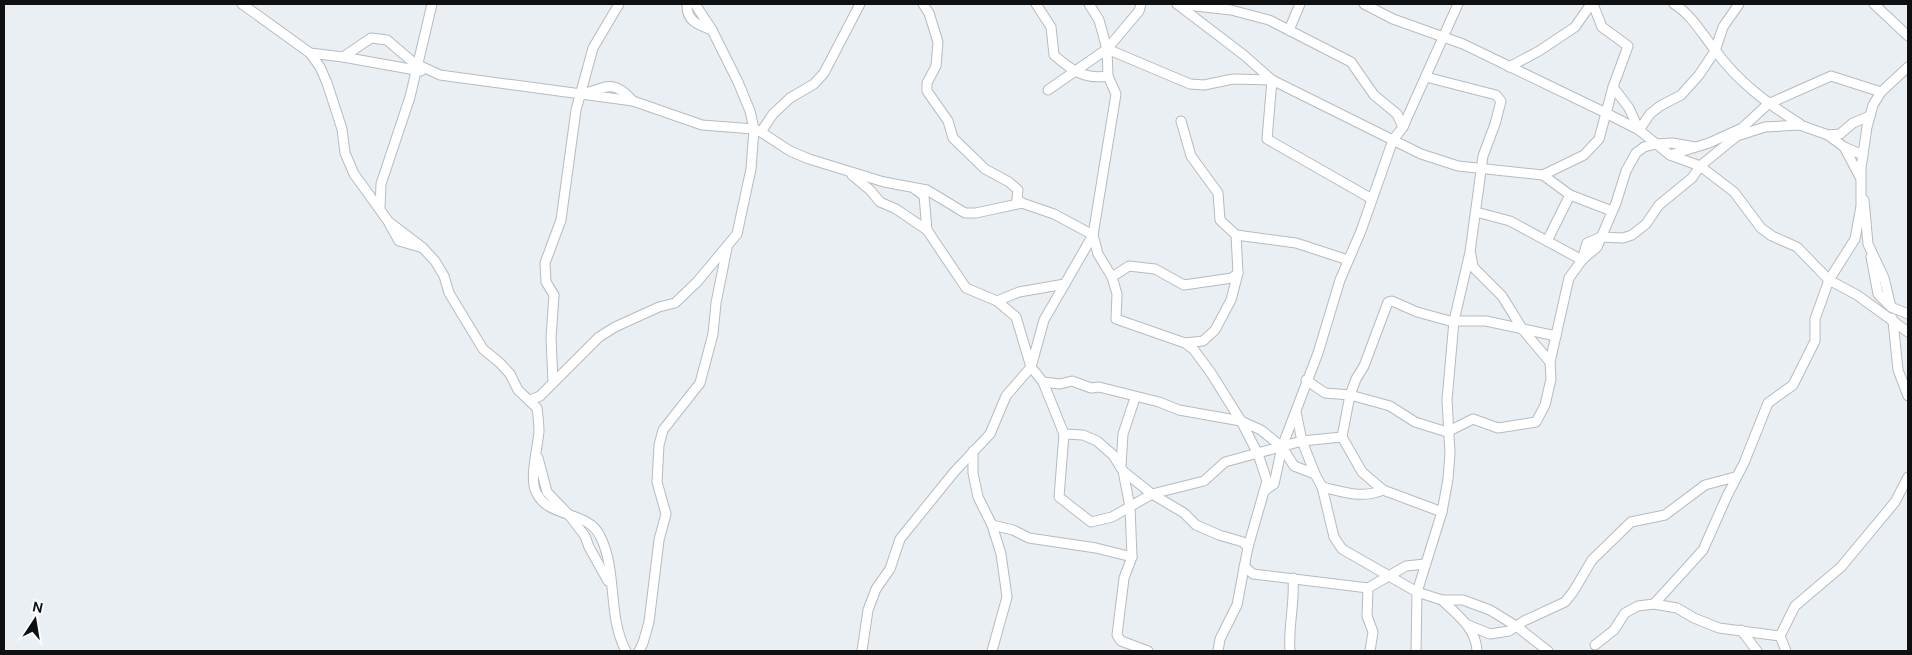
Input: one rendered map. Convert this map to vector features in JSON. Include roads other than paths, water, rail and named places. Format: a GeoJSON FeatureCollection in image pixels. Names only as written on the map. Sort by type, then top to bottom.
{"type":"FeatureCollection","features":[{"type":"Feature","properties":{"kind":"street"},"geometry":{"type":"LineString","coordinates":[[242,4],[310,53],[320,67],[327,83],[342,129],[345,153],[354,174],[388,221],[422,247],[435,261],[449,293],[483,349],[500,363],[510,374],[518,390],[537,408],[539,429],[534,477],[536,492],[547,506],[593,526],[600,535],[608,564],[619,634],[626,651]]}},
{"type":"Feature","properties":{"kind":"street"},"geometry":{"type":"LineString","coordinates":[[255,4],[262,18]]}},
{"type":"Feature","properties":{"kind":"street"},"geometry":{"type":"LineString","coordinates":[[380,208],[383,177],[410,97],[432,4]]}},
{"type":"Feature","properties":{"kind":"street"},"geometry":{"type":"LineString","coordinates":[[553,381],[551,338],[554,295],[546,282],[545,263],[561,220],[576,110],[582,96],[593,48],[619,4]]}},
{"type":"Feature","properties":{"kind":"street"},"geometry":{"type":"LineString","coordinates":[[687,4],[687,12],[694,24],[712,30]]}},
{"type":"Feature","properties":{"kind":"street"},"geometry":{"type":"LineString","coordinates":[[695,4],[712,30],[738,82],[758,130]]}},
{"type":"Feature","properties":{"kind":"street"},"geometry":{"type":"LineString","coordinates":[[530,400],[540,396],[599,337],[615,327],[659,307],[675,303],[697,282],[737,234],[758,130],[790,98],[814,84],[824,73],[860,4]]}},
{"type":"Feature","properties":{"kind":"street"},"geometry":{"type":"LineString","coordinates":[[923,4],[938,42],[936,66],[927,83],[927,91],[948,121],[953,138],[985,169],[1009,182],[1018,190],[1017,199],[1022,203],[1054,214],[1094,235]]}},
{"type":"Feature","properties":{"kind":"street"},"geometry":{"type":"LineString","coordinates":[[1036,4],[1051,27],[1054,55],[1074,72],[1095,78],[1108,76]]}},
{"type":"Feature","properties":{"kind":"street"},"geometry":{"type":"LineString","coordinates":[[1089,4],[1099,20],[1107,48],[1108,76],[1116,94],[1094,235],[1098,254],[1112,277],[1117,294],[1116,319],[1185,343],[1194,350],[1241,421],[1258,454],[1267,481],[1248,547],[1237,605],[1220,639],[1218,651]]}},
{"type":"Feature","properties":{"kind":"street"},"geometry":{"type":"LineString","coordinates":[[1048,90],[1107,48],[1139,11],[1141,4]]}},
{"type":"Feature","properties":{"kind":"street"},"geometry":{"type":"LineString","coordinates":[[1403,127],[1397,114],[1374,95],[1351,62],[1269,20],[1231,10],[1177,4],[1245,56],[1272,80],[1421,154],[1458,166],[1543,175],[1570,195],[1612,211]]}},
{"type":"Feature","properties":{"kind":"street"},"geometry":{"type":"LineString","coordinates":[[1289,30],[1300,4]]}},
{"type":"Feature","properties":{"kind":"street"},"geometry":{"type":"LineString","coordinates":[[1364,4],[1393,20],[1463,44],[1606,112],[1639,130],[1670,155],[1700,166],[1734,192],[1761,228],[1772,236],[1797,247],[1829,280],[1857,294],[1908,332]]}},
{"type":"Feature","properties":{"kind":"street"},"geometry":{"type":"LineString","coordinates":[[1264,491],[1274,484],[1282,446],[1318,353],[1340,280],[1393,140],[1403,127],[1444,38],[1456,4]]}},
{"type":"Feature","properties":{"kind":"street"},"geometry":{"type":"LineString","coordinates":[[1509,67],[1539,51],[1574,28],[1592,4],[1602,27],[1628,46],[1613,87],[1599,139],[1584,155],[1543,175]]}},
{"type":"Feature","properties":{"kind":"street"},"geometry":{"type":"LineString","coordinates":[[1674,4],[1682,9],[1715,51],[1749,88],[1768,104],[1800,124],[1828,135],[1844,147],[1863,155]]}},
{"type":"Feature","properties":{"kind":"street"},"geometry":{"type":"LineString","coordinates":[[1639,130],[1650,114],[1660,106],[1681,95],[1715,51],[1723,27],[1739,4]]}},
{"type":"Feature","properties":{"kind":"street"},"geometry":{"type":"LineString","coordinates":[[1874,4],[1908,36]]}},
{"type":"Feature","properties":{"kind":"street"},"geometry":{"type":"LineString","coordinates":[[1705,36],[1723,27]]}},
{"type":"Feature","properties":{"kind":"street"},"geometry":{"type":"LineString","coordinates":[[343,57],[371,38],[387,40],[416,67]]}},
{"type":"Feature","properties":{"kind":"street"},"geometry":{"type":"LineString","coordinates":[[1107,48],[1190,84],[1204,85],[1233,80],[1272,80]]}},
{"type":"Feature","properties":{"kind":"street"},"geometry":{"type":"LineString","coordinates":[[310,53],[416,67],[440,75],[582,96],[634,101],[702,125],[758,130],[790,151],[848,172],[915,190],[927,190],[965,213],[976,214],[1022,203]]}},
{"type":"Feature","properties":{"kind":"street"},"geometry":{"type":"LineString","coordinates":[[1654,604],[1704,550],[1735,477],[1744,463],[1768,403],[1793,385],[1815,341],[1816,319],[1829,280],[1855,239],[1861,206],[1863,155],[1870,116],[1881,92],[1908,67]]}},
{"type":"Feature","properties":{"kind":"street"},"geometry":{"type":"LineString","coordinates":[[1670,155],[1742,128],[1768,104],[1831,76],[1881,92]]}},
{"type":"Feature","properties":{"kind":"street"},"geometry":{"type":"LineString","coordinates":[[1416,651],[1417,592],[1442,512],[1449,470],[1447,400],[1454,321],[1470,252],[1483,156],[1501,101],[1496,95],[1426,77]]}},
{"type":"Feature","properties":{"kind":"street"},"geometry":{"type":"LineString","coordinates":[[1272,80],[1267,139],[1372,199]]}},
{"type":"Feature","properties":{"kind":"street"},"geometry":{"type":"LineString","coordinates":[[582,96],[615,86],[622,88],[634,101]]}},
{"type":"Feature","properties":{"kind":"street"},"geometry":{"type":"LineString","coordinates":[[1613,87],[1629,108],[1639,130]]}},
{"type":"Feature","properties":{"kind":"street"},"geometry":{"type":"LineString","coordinates":[[1828,135],[1840,134],[1854,123],[1870,116]]}},
{"type":"Feature","properties":{"kind":"street"},"geometry":{"type":"LineString","coordinates":[[1181,121],[1191,156],[1218,192],[1220,220],[1236,235],[1296,243],[1348,260]]}},
{"type":"Feature","properties":{"kind":"street"},"geometry":{"type":"LineString","coordinates":[[1601,237],[1623,238],[1632,235],[1646,224],[1659,205],[1692,178],[1700,166],[1737,136],[1765,127],[1800,124]]}},
{"type":"Feature","properties":{"kind":"street"},"geometry":{"type":"LineString","coordinates":[[1306,380],[1325,393],[1350,395],[1390,406],[1415,422],[1447,432],[1473,419],[1498,428],[1536,422],[1546,405],[1551,379],[1550,362],[1569,278],[1582,260],[1597,247],[1626,171],[1636,153],[1644,147],[1656,144],[1672,143],[1695,147]]}},
{"type":"Feature","properties":{"kind":"street"},"geometry":{"type":"LineString","coordinates":[[1844,147],[1861,179],[1868,244],[1878,294],[1891,307],[1908,314]]}},
{"type":"Feature","properties":{"kind":"street"},"geometry":{"type":"LineString","coordinates":[[848,172],[870,190],[880,202],[896,209],[927,230],[966,288],[997,301],[1016,317],[1031,367],[1043,382],[1064,434],[1059,496],[1091,522],[1112,517],[1152,494],[1204,481],[1225,462],[1302,441],[1342,436]]}},
{"type":"Feature","properties":{"kind":"street"},"geometry":{"type":"LineString","coordinates":[[915,190],[924,196],[927,230]]}},
{"type":"Feature","properties":{"kind":"street"},"geometry":{"type":"LineString","coordinates":[[1547,241],[1570,195]]}},
{"type":"Feature","properties":{"kind":"street"},"geometry":{"type":"LineString","coordinates":[[1476,212],[1510,221],[1582,260]]}},
{"type":"Feature","properties":{"kind":"street"},"geometry":{"type":"LineString","coordinates":[[862,651],[868,610],[876,589],[890,569],[900,539],[973,451],[990,434],[1006,396],[1031,367],[1044,320],[1094,235]]}},
{"type":"Feature","properties":{"kind":"street"},"geometry":{"type":"LineString","coordinates":[[1185,343],[1203,341],[1215,330],[1231,300],[1238,273],[1236,235]]}},
{"type":"Feature","properties":{"kind":"street"},"geometry":{"type":"LineString","coordinates":[[639,651],[649,622],[659,540],[665,522],[665,504],[657,482],[659,445],[663,430],[700,383],[713,334],[716,303],[728,244]]}},
{"type":"Feature","properties":{"kind":"street"},"geometry":{"type":"LineString","coordinates":[[1470,252],[1473,267],[1502,296],[1523,330],[1550,362]]}},
{"type":"Feature","properties":{"kind":"street"},"geometry":{"type":"LineString","coordinates":[[1112,277],[1129,266],[1156,269],[1184,285],[1232,278],[1238,273]]}},
{"type":"Feature","properties":{"kind":"street"},"geometry":{"type":"LineString","coordinates":[[997,301],[1019,292],[1065,284]]}},
{"type":"Feature","properties":{"kind":"street"},"geometry":{"type":"LineString","coordinates":[[1442,512],[1383,490],[1362,472],[1342,436],[1350,395],[1356,378],[1364,366],[1388,302],[1392,301],[1417,312],[1454,321],[1486,321],[1556,336]]}},
{"type":"Feature","properties":{"kind":"street"},"geometry":{"type":"LineString","coordinates":[[1891,307],[1898,370],[1908,396]]}},
{"type":"Feature","properties":{"kind":"street"},"geometry":{"type":"LineString","coordinates":[[1043,382],[1060,384],[1072,381],[1091,388],[1099,387],[1135,398],[1159,402],[1179,410],[1241,421],[1261,430],[1282,446],[1294,466],[1315,474]]}},
{"type":"Feature","properties":{"kind":"street"},"geometry":{"type":"LineString","coordinates":[[1135,398],[1123,434],[1122,468],[1130,507],[1132,557],[1124,578],[1117,635],[1121,641],[1148,651]]}},
{"type":"Feature","properties":{"kind":"street"},"geometry":{"type":"LineString","coordinates":[[1296,412],[1302,441],[1322,487],[1334,537],[1342,549],[1417,592],[1442,600],[1463,600],[1490,610],[1516,626],[1548,651]]}},
{"type":"Feature","properties":{"kind":"street"},"geometry":{"type":"LineString","coordinates":[[1064,434],[1083,435],[1097,441],[1122,468],[1152,494],[1184,513],[1196,524],[1219,535],[1243,542],[1248,547]]}},
{"type":"Feature","properties":{"kind":"street"},"geometry":{"type":"LineString","coordinates":[[973,451],[973,473],[978,496],[992,525],[1001,554],[1007,597],[992,651]]}},
{"type":"Feature","properties":{"kind":"street"},"geometry":{"type":"LineString","coordinates":[[1468,625],[1490,634],[1509,631],[1565,602],[1592,560],[1631,522],[1665,515],[1705,485],[1735,477]]}},
{"type":"Feature","properties":{"kind":"street"},"geometry":{"type":"LineString","coordinates":[[1786,651],[1780,636],[1794,606],[1841,568],[1894,502],[1908,477]]}},
{"type":"Feature","properties":{"kind":"street"},"geometry":{"type":"LineString","coordinates":[[1322,487],[1354,495],[1371,495],[1383,490]]}},
{"type":"Feature","properties":{"kind":"street"},"geometry":{"type":"LineString","coordinates":[[569,515],[585,536],[589,547],[612,588]]}},
{"type":"Feature","properties":{"kind":"street"},"geometry":{"type":"LineString","coordinates":[[992,525],[1012,530],[1029,538],[1096,548],[1132,557]]}},
{"type":"Feature","properties":{"kind":"street"},"geometry":{"type":"LineString","coordinates":[[1244,566],[1253,574],[1368,588],[1406,566],[1426,564]]}},
{"type":"Feature","properties":{"kind":"street"},"geometry":{"type":"LineString","coordinates":[[1290,651],[1288,631],[1294,600],[1293,578]]}},
{"type":"Feature","properties":{"kind":"street"},"geometry":{"type":"LineString","coordinates":[[1368,588],[1367,616],[1374,632],[1370,651]]}},
{"type":"Feature","properties":{"kind":"street"},"geometry":{"type":"LineString","coordinates":[[1442,600],[1468,625],[1476,638],[1477,651]]}},
{"type":"Feature","properties":{"kind":"street"},"geometry":{"type":"LineString","coordinates":[[1595,645],[1614,630],[1625,613],[1638,606],[1654,604],[1677,608],[1694,618],[1719,628],[1742,630],[1765,636],[1780,636]]}},
{"type":"Feature","properties":{"kind":"street"},"geometry":{"type":"LineString","coordinates":[[1742,630],[1757,651]]}}]}
